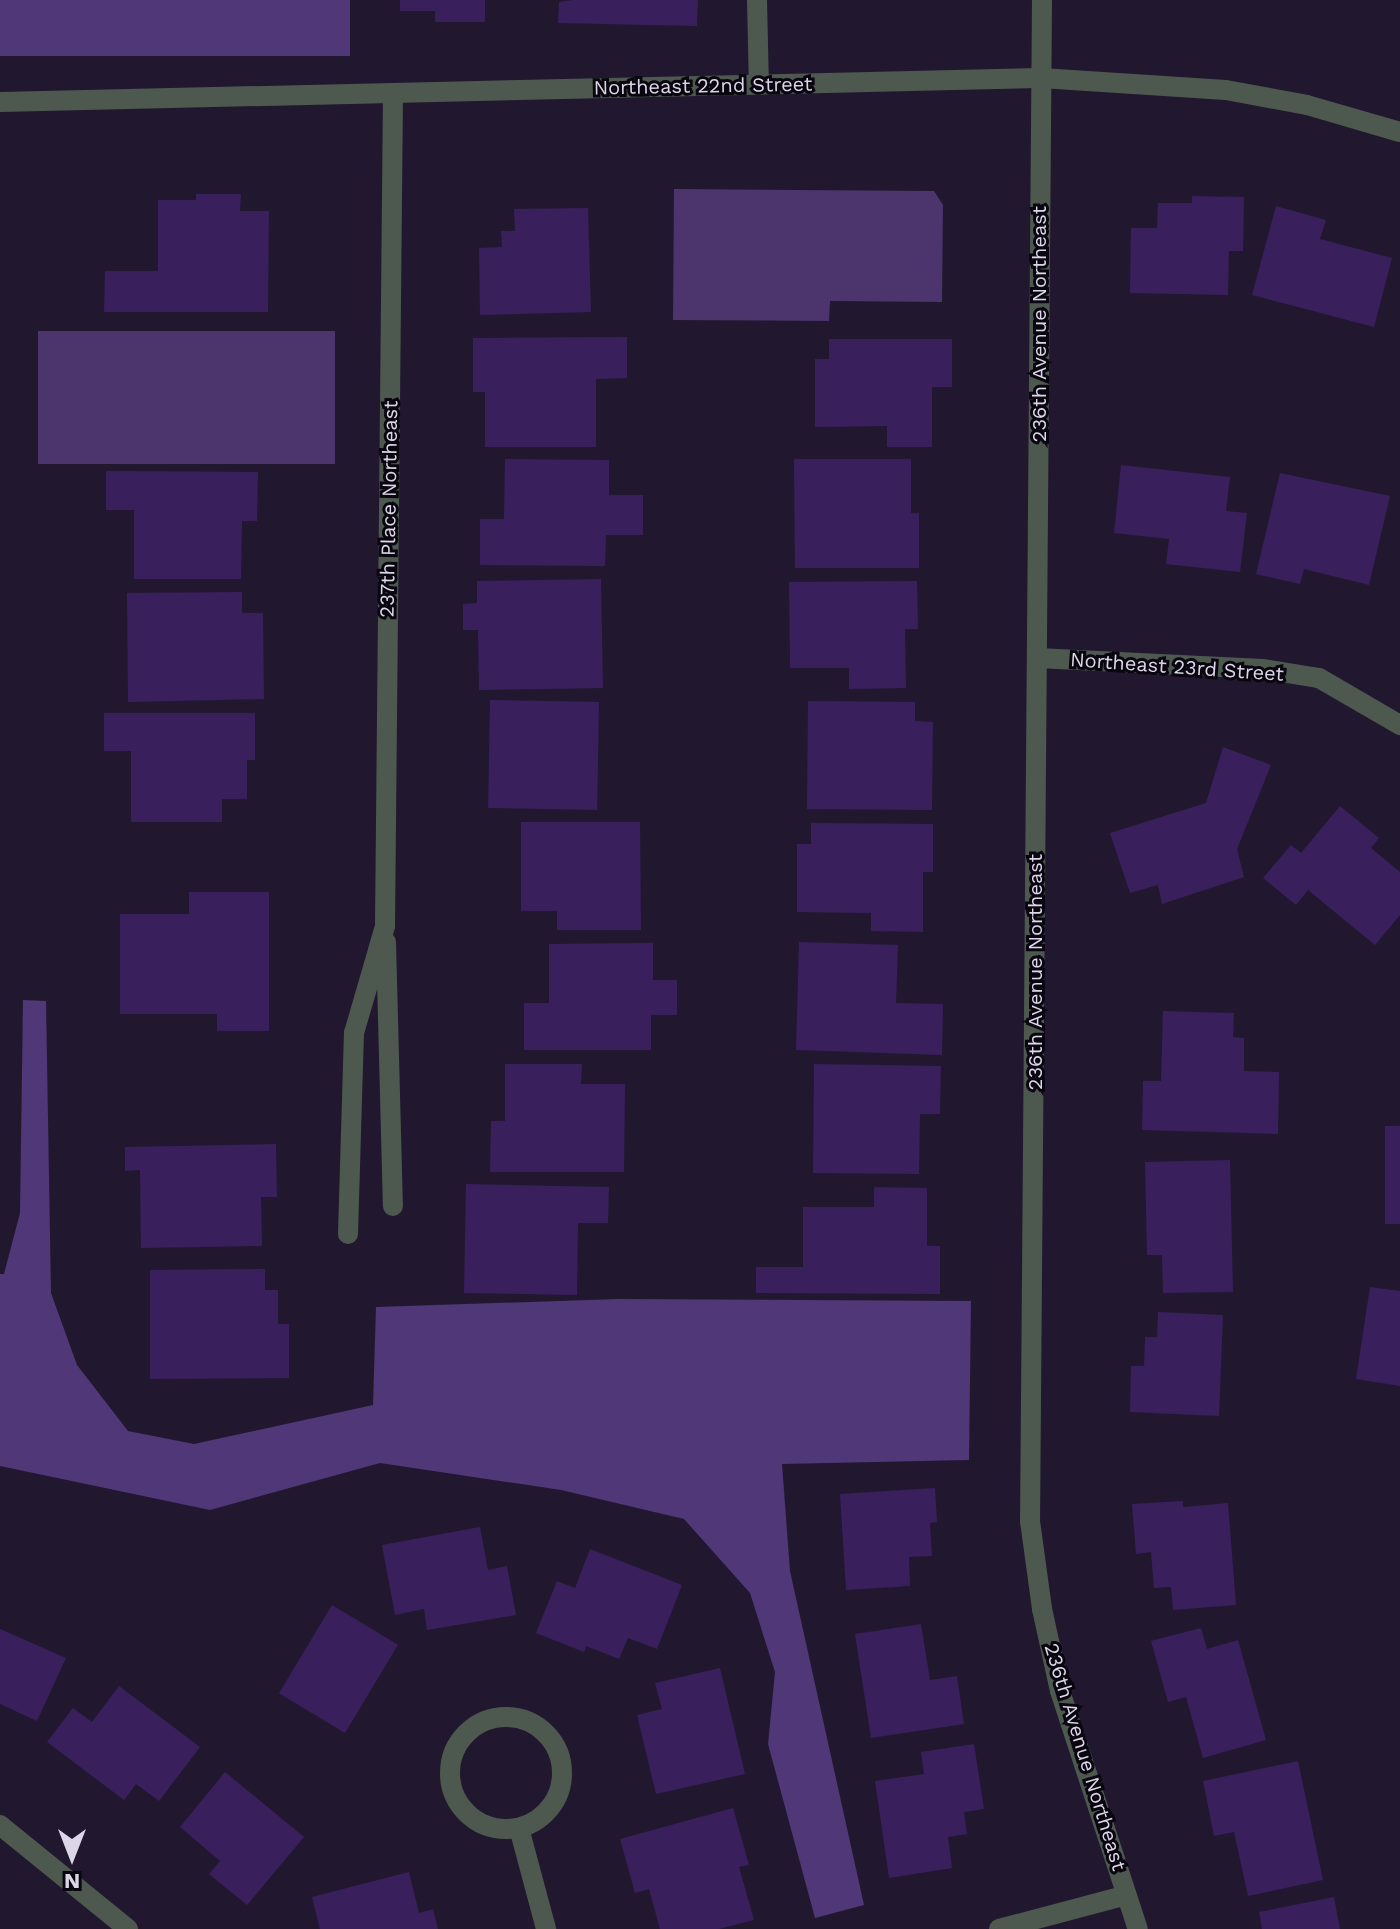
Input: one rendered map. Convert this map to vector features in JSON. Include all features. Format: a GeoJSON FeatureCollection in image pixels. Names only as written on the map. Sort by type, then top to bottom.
{"type":"FeatureCollection","features":[{"type":"Feature","properties":{"kind":"street"},"geometry":{"type":"LineString","coordinates":[[757,0],[759,85]]}},
{"type":"Feature","properties":{"kind":"street","name":"236th Avenue Northeast"},"geometry":{"type":"LineString","coordinates":[[1042,0],[1030,1521],[1042,1609],[1060,1691],[1138,1929]]}},
{"type":"Feature","properties":{"kind":"street","name":"Northeast 22nd Street"},"geometry":{"type":"LineString","coordinates":[[0,102],[1041,78],[1226,90],[1307,105],[1400,132]]}},
{"type":"Feature","properties":{"kind":"street","name":"237th Place Northeast"},"geometry":{"type":"LineString","coordinates":[[385,926],[393,93]]}},
{"type":"Feature","properties":{"kind":"street","name":"Northeast 23rd Street"},"geometry":{"type":"LineString","coordinates":[[1037,658],[1263,669],[1319,678],[1400,725]]}},
{"type":"Feature","properties":{"kind":"street"},"geometry":{"type":"LineString","coordinates":[[385,926],[393,1206]]}},
{"type":"Feature","properties":{"kind":"street"},"geometry":{"type":"LineString","coordinates":[[348,1234],[354,1033],[385,926]]}},
{"type":"Feature","properties":{"kind":"street"},"geometry":{"type":"LineString","coordinates":[[513,1716],[532,1722],[547,1734],[561,1760],[561,1789],[552,1807],[537,1820],[519,1828],[502,1830],[484,1825],[457,1803],[451,1786],[449,1768],[463,1736],[494,1718],[513,1716]]}},
{"type":"Feature","properties":{"kind":"street"},"geometry":{"type":"LineString","coordinates":[[0,1825],[128,1929]]}},
{"type":"Feature","properties":{"kind":"street"},"geometry":{"type":"LineString","coordinates":[[519,1828],[546,1929]]}},
{"type":"Feature","properties":{"kind":"street"},"geometry":{"type":"LineString","coordinates":[[999,1929],[1127,1895]]}},
{"type":"Feature","properties":{"kind":"shaded area"},"geometry":{"type":"Polygon","coordinates":[[[0,0],[350,0],[350,56],[0,56],[0,0]]]}},
{"type":"Feature","properties":{"kind":"shaded area"},"geometry":{"type":"Polygon","coordinates":[[[674,189],[934,191],[943,205],[942,302],[830,301],[829,321],[673,320],[674,189]]]}},
{"type":"Feature","properties":{"kind":"shaded area"},"geometry":{"type":"Polygon","coordinates":[[[38,331],[335,331],[335,464],[38,464],[38,331]]]}},
{"type":"Feature","properties":{"kind":"shaded area"},"geometry":{"type":"Polygon","coordinates":[[[23,1000],[46,1001],[51,1293],[77,1365],[128,1431],[194,1444],[373,1405],[376,1307],[618,1299],[971,1301],[969,1460],[782,1464],[790,1571],[864,1905],[815,1918],[768,1744],[775,1672],[750,1593],[684,1519],[561,1490],[380,1463],[210,1510],[0,1466],[0,1274],[4,1274],[20,1213],[23,1000]]]}},
{"type":"Feature","properties":{"kind":"building"},"geometry":{"type":"Polygon","coordinates":[[[400,0],[485,0],[485,22],[435,22],[435,11],[400,11],[400,0]]]}},
{"type":"Feature","properties":{"kind":"building"},"geometry":{"type":"Polygon","coordinates":[[[698,0],[697,26],[558,23],[559,2],[698,0]]]}},
{"type":"Feature","properties":{"kind":"building"},"geometry":{"type":"Polygon","coordinates":[[[196,194],[241,194],[240,211],[269,211],[268,312],[104,312],[105,271],[158,271],[158,200],[196,200],[196,194]]]}},
{"type":"Feature","properties":{"kind":"building"},"geometry":{"type":"Polygon","coordinates":[[[1192,196],[1244,197],[1243,251],[1229,251],[1228,295],[1130,293],[1131,228],[1157,228],[1158,203],[1192,203],[1192,196]]]}},
{"type":"Feature","properties":{"kind":"building"},"geometry":{"type":"Polygon","coordinates":[[[1276,206],[1326,220],[1320,239],[1392,258],[1374,327],[1252,295],[1276,206]]]}},
{"type":"Feature","properties":{"kind":"building"},"geometry":{"type":"Polygon","coordinates":[[[588,208],[591,312],[480,315],[479,248],[502,247],[501,231],[515,231],[514,209],[588,208]]]}},
{"type":"Feature","properties":{"kind":"building"},"geometry":{"type":"Polygon","coordinates":[[[627,337],[627,378],[596,379],[596,447],[485,447],[485,392],[473,392],[473,338],[627,337]]]}},
{"type":"Feature","properties":{"kind":"building"},"geometry":{"type":"Polygon","coordinates":[[[829,339],[952,339],[952,387],[932,387],[932,447],[887,447],[887,426],[815,427],[815,359],[829,359],[829,339]]]}},
{"type":"Feature","properties":{"kind":"building"},"geometry":{"type":"Polygon","coordinates":[[[505,459],[609,460],[609,495],[643,495],[643,535],[606,535],[605,566],[480,565],[480,519],[504,519],[505,459]]]}},
{"type":"Feature","properties":{"kind":"building"},"geometry":{"type":"Polygon","coordinates":[[[794,459],[911,459],[911,513],[919,513],[919,568],[795,568],[794,459]]]}},
{"type":"Feature","properties":{"kind":"building"},"geometry":{"type":"Polygon","coordinates":[[[1121,465],[1230,477],[1226,511],[1247,513],[1240,572],[1166,564],[1169,539],[1114,533],[1121,465]]]}},
{"type":"Feature","properties":{"kind":"building"},"geometry":{"type":"Polygon","coordinates":[[[106,471],[258,472],[257,521],[242,521],[241,579],[134,579],[134,510],[106,510],[106,471]]]}},
{"type":"Feature","properties":{"kind":"building"},"geometry":{"type":"Polygon","coordinates":[[[1280,473],[1390,496],[1369,585],[1304,569],[1300,584],[1256,574],[1280,473]]]}},
{"type":"Feature","properties":{"kind":"building"},"geometry":{"type":"Polygon","coordinates":[[[601,579],[603,688],[479,690],[478,630],[463,630],[463,604],[477,603],[477,581],[601,579]]]}},
{"type":"Feature","properties":{"kind":"building"},"geometry":{"type":"Polygon","coordinates":[[[917,581],[918,629],[905,629],[906,688],[849,689],[849,668],[790,668],[789,582],[917,581]]]}},
{"type":"Feature","properties":{"kind":"building"},"geometry":{"type":"Polygon","coordinates":[[[242,592],[242,613],[263,613],[264,699],[128,702],[127,593],[242,592]]]}},
{"type":"Feature","properties":{"kind":"building"},"geometry":{"type":"Polygon","coordinates":[[[490,700],[599,702],[597,810],[488,808],[490,700]]]}},
{"type":"Feature","properties":{"kind":"building"},"geometry":{"type":"Polygon","coordinates":[[[808,701],[915,702],[915,721],[933,722],[932,810],[807,809],[808,701]]]}},
{"type":"Feature","properties":{"kind":"building"},"geometry":{"type":"Polygon","coordinates":[[[104,713],[255,713],[255,760],[247,760],[247,799],[222,799],[222,822],[131,822],[131,751],[104,751],[104,713]]]}},
{"type":"Feature","properties":{"kind":"building"},"geometry":{"type":"Polygon","coordinates":[[[1223,747],[1271,765],[1237,849],[1244,877],[1162,904],[1158,885],[1130,893],[1110,833],[1206,803],[1223,747]]]}},
{"type":"Feature","properties":{"kind":"building"},"geometry":{"type":"Polygon","coordinates":[[[1340,806],[1379,838],[1371,848],[1400,872],[1400,915],[1375,945],[1308,890],[1296,905],[1263,878],[1291,845],[1301,853],[1340,806]]]}},
{"type":"Feature","properties":{"kind":"building"},"geometry":{"type":"Polygon","coordinates":[[[521,822],[640,822],[641,930],[557,930],[557,911],[521,911],[521,822]]]}},
{"type":"Feature","properties":{"kind":"building"},"geometry":{"type":"Polygon","coordinates":[[[811,823],[933,824],[933,872],[923,872],[923,932],[871,931],[871,913],[797,912],[797,844],[811,844],[811,823]]]}},
{"type":"Feature","properties":{"kind":"building"},"geometry":{"type":"Polygon","coordinates":[[[189,892],[269,892],[269,1031],[217,1031],[217,1014],[120,1014],[120,914],[189,914],[189,892]]]}},
{"type":"Feature","properties":{"kind":"building"},"geometry":{"type":"Polygon","coordinates":[[[799,942],[898,945],[896,1003],[943,1004],[942,1055],[796,1050],[799,942]]]}},
{"type":"Feature","properties":{"kind":"building"},"geometry":{"type":"Polygon","coordinates":[[[653,943],[653,980],[677,980],[677,1015],[651,1015],[651,1050],[524,1050],[524,1003],[549,1003],[549,944],[653,943]]]}},
{"type":"Feature","properties":{"kind":"building"},"geometry":{"type":"Polygon","coordinates":[[[1163,1011],[1234,1013],[1233,1037],[1244,1038],[1244,1071],[1279,1072],[1278,1134],[1142,1130],[1143,1081],[1161,1081],[1163,1011]]]}},
{"type":"Feature","properties":{"kind":"building"},"geometry":{"type":"Polygon","coordinates":[[[505,1064],[582,1064],[581,1084],[625,1084],[624,1172],[490,1172],[491,1121],[505,1121],[505,1064]]]}},
{"type":"Feature","properties":{"kind":"building"},"geometry":{"type":"Polygon","coordinates":[[[814,1064],[941,1066],[940,1114],[920,1114],[919,1174],[813,1173],[814,1064]]]}},
{"type":"Feature","properties":{"kind":"building"},"geometry":{"type":"Polygon","coordinates":[[[1385,1126],[1400,1126],[1400,1224],[1385,1224],[1385,1126]]]}},
{"type":"Feature","properties":{"kind":"building"},"geometry":{"type":"Polygon","coordinates":[[[276,1144],[277,1197],[261,1197],[262,1246],[141,1248],[140,1170],[125,1171],[125,1147],[276,1144]]]}},
{"type":"Feature","properties":{"kind":"building"},"geometry":{"type":"Polygon","coordinates":[[[1230,1160],[1233,1292],[1163,1293],[1162,1255],[1147,1255],[1145,1162],[1230,1160]]]}},
{"type":"Feature","properties":{"kind":"building"},"geometry":{"type":"Polygon","coordinates":[[[466,1184],[609,1187],[608,1223],[578,1223],[577,1295],[464,1293],[466,1184]]]}},
{"type":"Feature","properties":{"kind":"building"},"geometry":{"type":"Polygon","coordinates":[[[874,1187],[927,1188],[927,1246],[940,1246],[940,1294],[756,1293],[756,1267],[803,1267],[803,1207],[874,1207],[874,1187]]]}},
{"type":"Feature","properties":{"kind":"building"},"geometry":{"type":"Polygon","coordinates":[[[265,1269],[265,1290],[278,1290],[278,1324],[289,1324],[289,1378],[150,1379],[150,1270],[265,1269]]]}},
{"type":"Feature","properties":{"kind":"building"},"geometry":{"type":"Polygon","coordinates":[[[1370,1287],[1400,1291],[1400,1386],[1356,1379],[1370,1287]]]}},
{"type":"Feature","properties":{"kind":"building"},"geometry":{"type":"Polygon","coordinates":[[[1158,1312],[1223,1315],[1219,1416],[1130,1412],[1131,1366],[1144,1366],[1145,1337],[1157,1337],[1158,1312]]]}},
{"type":"Feature","properties":{"kind":"building"},"geometry":{"type":"Polygon","coordinates":[[[935,1488],[937,1522],[930,1523],[932,1556],[909,1557],[910,1586],[846,1590],[840,1494],[935,1488]]]}},
{"type":"Feature","properties":{"kind":"building"},"geometry":{"type":"Polygon","coordinates":[[[1183,1501],[1183,1507],[1228,1503],[1236,1605],[1173,1610],[1171,1587],[1154,1588],[1151,1552],[1136,1554],[1132,1504],[1183,1501]]]}},
{"type":"Feature","properties":{"kind":"building"},"geometry":{"type":"Polygon","coordinates":[[[480,1527],[488,1570],[507,1566],[516,1615],[427,1630],[424,1609],[395,1615],[382,1545],[480,1527]]]}},
{"type":"Feature","properties":{"kind":"building"},"geometry":{"type":"Polygon","coordinates":[[[590,1549],[682,1585],[657,1649],[628,1638],[619,1659],[586,1646],[584,1652],[536,1633],[557,1581],[575,1588],[590,1549]]]}},
{"type":"Feature","properties":{"kind":"building"},"geometry":{"type":"Polygon","coordinates":[[[332,1605],[398,1645],[345,1733],[279,1693],[332,1605]]]}},
{"type":"Feature","properties":{"kind":"building"},"geometry":{"type":"Polygon","coordinates":[[[921,1624],[930,1680],[957,1676],[964,1724],[871,1738],[855,1634],[921,1624]]]}},
{"type":"Feature","properties":{"kind":"building"},"geometry":{"type":"Polygon","coordinates":[[[1201,1628],[1207,1649],[1238,1640],[1266,1740],[1203,1758],[1186,1697],[1168,1702],[1151,1641],[1201,1628]]]}},
{"type":"Feature","properties":{"kind":"building"},"geometry":{"type":"Polygon","coordinates":[[[0,1629],[66,1658],[37,1721],[0,1704],[0,1629]]]}},
{"type":"Feature","properties":{"kind":"building"},"geometry":{"type":"Polygon","coordinates":[[[720,1668],[745,1774],[656,1794],[637,1715],[662,1709],[655,1683],[720,1668]]]}},
{"type":"Feature","properties":{"kind":"building"},"geometry":{"type":"Polygon","coordinates":[[[119,1686],[200,1747],[159,1801],[136,1784],[124,1800],[47,1742],[73,1708],[92,1722],[119,1686]]]}},
{"type":"Feature","properties":{"kind":"building"},"geometry":{"type":"Polygon","coordinates":[[[974,1744],[984,1809],[964,1812],[967,1834],[948,1837],[952,1868],[889,1878],[875,1781],[924,1774],[921,1752],[974,1744]]]}},
{"type":"Feature","properties":{"kind":"building"},"geometry":{"type":"Polygon","coordinates":[[[1298,1761],[1323,1880],[1248,1896],[1234,1832],[1214,1836],[1203,1781],[1298,1761]]]}},
{"type":"Feature","properties":{"kind":"building"},"geometry":{"type":"Polygon","coordinates":[[[225,1772],[304,1837],[247,1905],[209,1874],[220,1861],[180,1827],[225,1772]]]}},
{"type":"Feature","properties":{"kind":"building"},"geometry":{"type":"Polygon","coordinates":[[[733,1808],[749,1865],[739,1867],[754,1920],[719,1929],[660,1929],[649,1889],[635,1893],[620,1839],[733,1808]]]}},
{"type":"Feature","properties":{"kind":"building"},"geometry":{"type":"Polygon","coordinates":[[[409,1872],[419,1913],[433,1909],[438,1929],[320,1929],[312,1897],[409,1872]]]}},
{"type":"Feature","properties":{"kind":"building"},"geometry":{"type":"Polygon","coordinates":[[[1334,1897],[1340,1929],[1262,1929],[1259,1912],[1334,1897]]]}}]}
